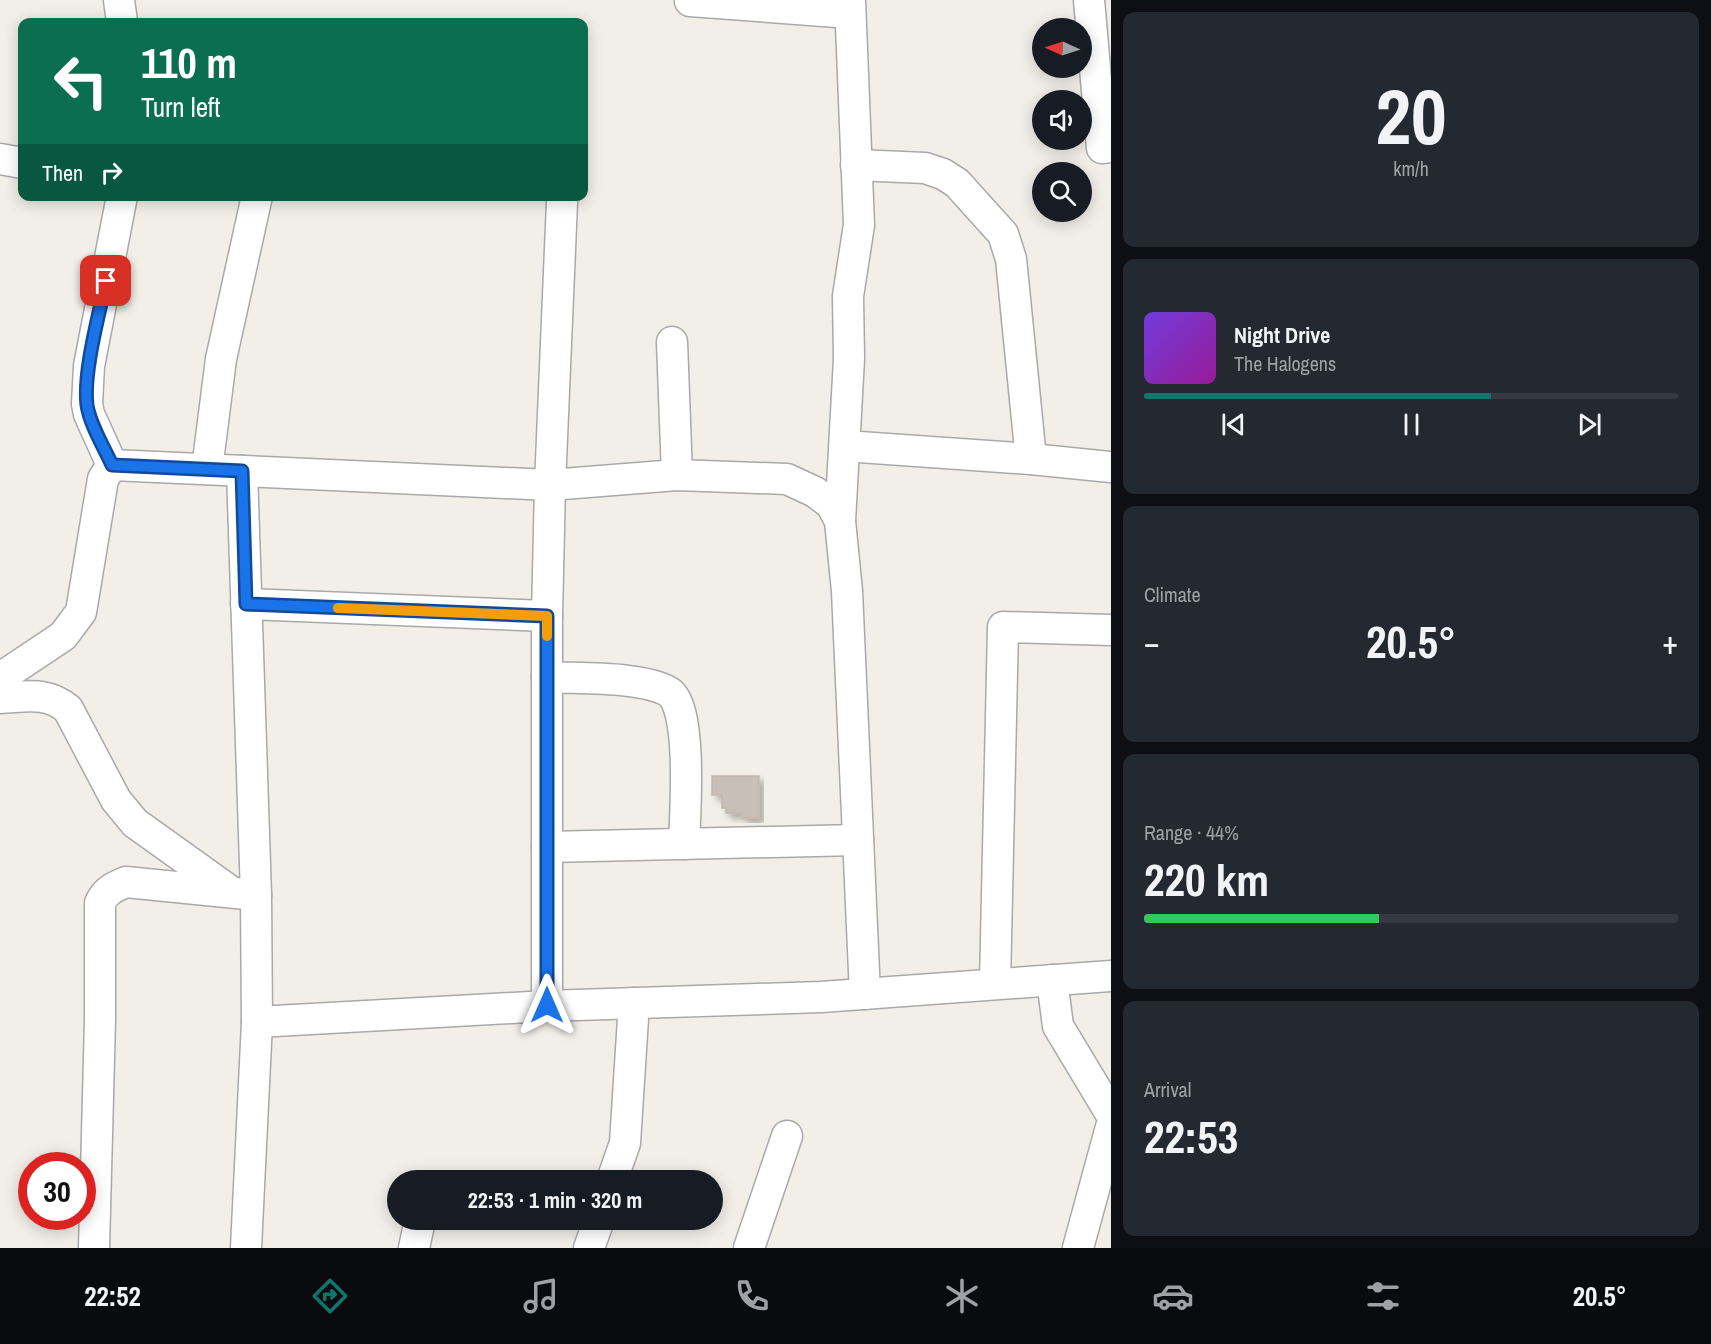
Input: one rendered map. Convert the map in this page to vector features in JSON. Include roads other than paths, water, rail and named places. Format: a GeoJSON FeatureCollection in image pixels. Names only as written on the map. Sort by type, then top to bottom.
{"type":"FeatureCollection","features":[{"type":"Feature","properties":{"kind":"street"},"geometry":{"type":"LineString","coordinates":[[119,0],[121,18]]}},
{"type":"Feature","properties":{"kind":"street"},"geometry":{"type":"LineString","coordinates":[[1089,0],[1102,148],[1111,147]]}},
{"type":"Feature","properties":{"kind":"street"},"geometry":{"type":"LineString","coordinates":[[690,1],[850,7],[859,225],[848,296],[849,359],[840,521],[848,591],[865,994]]}},
{"type":"Feature","properties":{"kind":"street"},"geometry":{"type":"LineString","coordinates":[[0,159],[18,162]]}},
{"type":"Feature","properties":{"kind":"street"},"geometry":{"type":"LineString","coordinates":[[856,165],[925,168],[943,174],[957,183],[1003,234],[1011,259],[1031,459]]}},
{"type":"Feature","properties":{"kind":"street"},"geometry":{"type":"LineString","coordinates":[[112,465],[89,414],[87,404],[90,366],[121,201]]}},
{"type":"Feature","properties":{"kind":"street"},"geometry":{"type":"LineString","coordinates":[[207,469],[221,359],[256,201]]}},
{"type":"Feature","properties":{"kind":"street"},"geometry":{"type":"LineString","coordinates":[[547,1005],[547,616],[562,202]]}},
{"type":"Feature","properties":{"kind":"street"},"geometry":{"type":"LineString","coordinates":[[672,342],[678,475]]}},
{"type":"Feature","properties":{"kind":"street"},"geometry":{"type":"LineString","coordinates":[[844,446],[1111,467]]}},
{"type":"Feature","properties":{"kind":"street"},"geometry":{"type":"LineString","coordinates":[[112,465],[550,485],[678,475],[787,479],[815,492],[831,504],[840,521]]}},
{"type":"Feature","properties":{"kind":"street"},"geometry":{"type":"LineString","coordinates":[[0,678],[63,636],[81,612],[103,479],[112,465]]}},
{"type":"Feature","properties":{"kind":"street"},"geometry":{"type":"LineString","coordinates":[[242,471],[246,604],[244,894],[257,1022],[246,1248]]}},
{"type":"Feature","properties":{"kind":"street"},"geometry":{"type":"LineString","coordinates":[[246,604],[547,616]]}},
{"type":"Feature","properties":{"kind":"street"},"geometry":{"type":"LineString","coordinates":[[995,984],[1004,627],[1111,630]]}},
{"type":"Feature","properties":{"kind":"street"},"geometry":{"type":"LineString","coordinates":[[547,677],[644,682],[669,692],[677,701],[684,727],[684,844]]}},
{"type":"Feature","properties":{"kind":"street"},"geometry":{"type":"LineString","coordinates":[[0,698],[44,696],[57,700],[68,709],[116,800],[135,823],[244,894]]}},
{"type":"Feature","properties":{"kind":"street"},"geometry":{"type":"LineString","coordinates":[[547,847],[858,840]]}},
{"type":"Feature","properties":{"kind":"street"},"geometry":{"type":"LineString","coordinates":[[94,1248],[100,1020],[100,903],[104,895],[112,888],[126,882],[244,894]]}},
{"type":"Feature","properties":{"kind":"street"},"geometry":{"type":"LineString","coordinates":[[257,1022],[547,1005],[865,994],[1111,976]]}},
{"type":"Feature","properties":{"kind":"street"},"geometry":{"type":"LineString","coordinates":[[1052,980],[1058,1026],[1111,1114]]}},
{"type":"Feature","properties":{"kind":"street"},"geometry":{"type":"LineString","coordinates":[[616,1170],[625,1143],[634,1003]]}},
{"type":"Feature","properties":{"kind":"street"},"geometry":{"type":"LineString","coordinates":[[1078,1248],[1111,1127]]}},
{"type":"Feature","properties":{"kind":"street"},"geometry":{"type":"LineString","coordinates":[[749,1248],[787,1136]]}},
{"type":"Feature","properties":{"kind":"street"},"geometry":{"type":"LineString","coordinates":[[414,1248],[418,1230]]}},
{"type":"Feature","properties":{"kind":"street"},"geometry":{"type":"LineString","coordinates":[[589,1248],[595,1230]]}}]}
